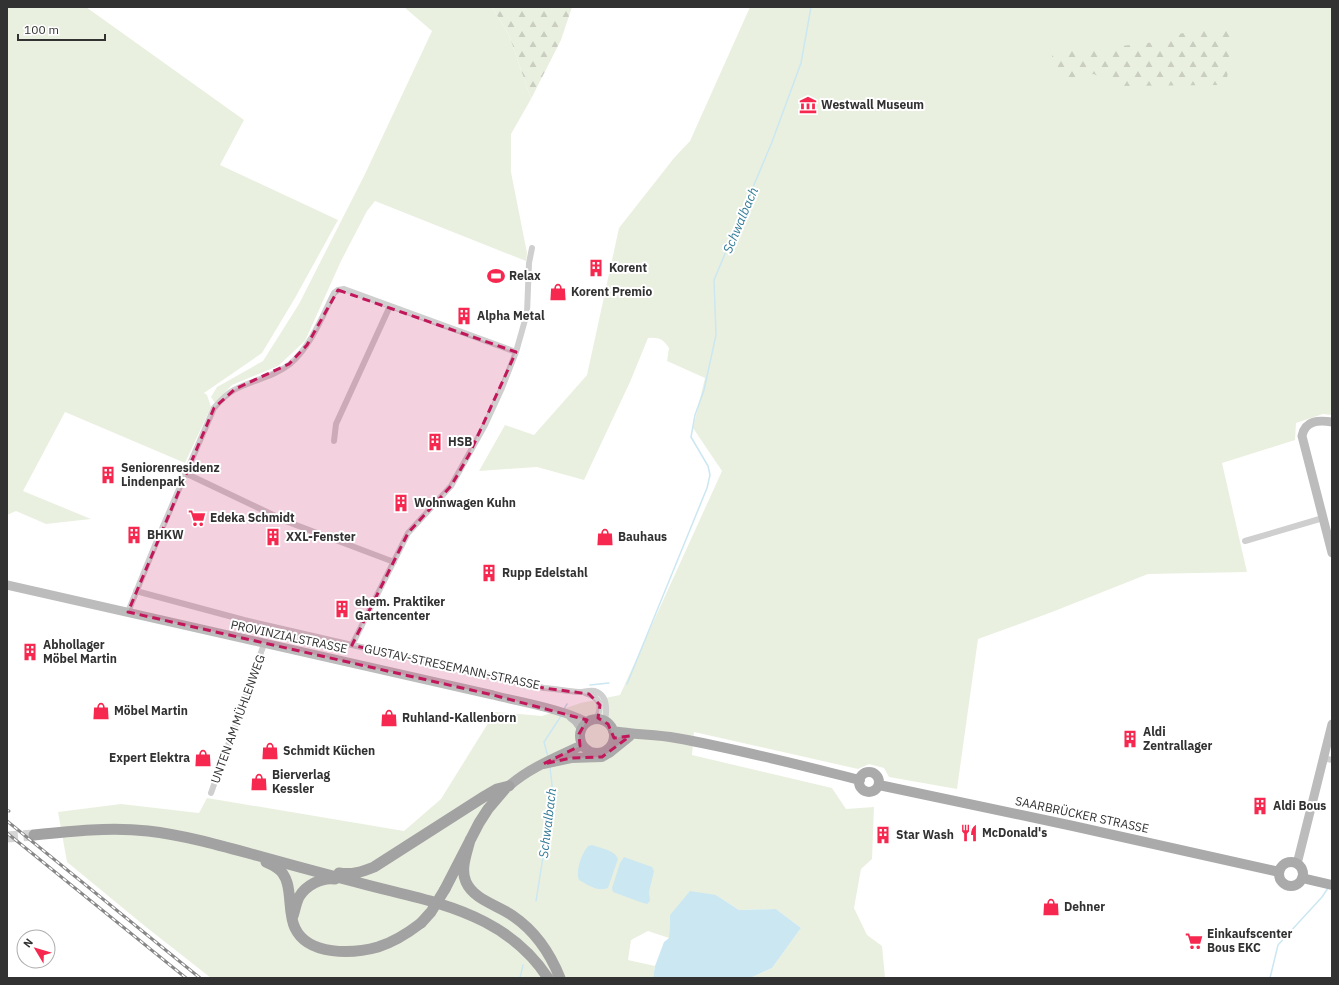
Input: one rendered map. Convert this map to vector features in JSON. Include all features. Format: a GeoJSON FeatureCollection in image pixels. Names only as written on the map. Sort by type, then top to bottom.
{"type":"FeatureCollection","features":[{"type":"Feature","properties":{"kind":"highway"},"geometry":{"type":"LineString","coordinates":[[234,849],[278,868],[285,877],[289,887],[289,906],[294,927],[300,936],[311,944],[322,948],[348,951],[364,950],[395,940],[411,931],[431,912],[446,889],[478,823],[500,794],[509,786]]}},
{"type":"Feature","properties":{"kind":"highway"},"geometry":{"type":"LineString","coordinates":[[299,867],[345,874],[361,872],[374,867],[485,796],[497,789],[509,786]]}},
{"type":"Feature","properties":{"kind":"highway"},"geometry":{"type":"LineString","coordinates":[[34,835],[76,830],[127,830],[182,836],[446,906],[485,922],[505,934],[533,959],[548,978]]}},
{"type":"Feature","properties":{"kind":"highway"},"geometry":{"type":"LineString","coordinates":[[470,840],[464,872],[465,881],[470,889],[477,896],[513,916],[532,932],[548,953],[560,978]]}},
{"type":"Feature","properties":{"kind":"highway"},"geometry":{"type":"LineString","coordinates":[[292,919],[299,897],[306,888],[318,882],[332,879],[356,882]]}},
{"type":"Feature","properties":{"kind":"main road"},"geometry":{"type":"LineString","coordinates":[[1332,422],[1317,421],[1309,423],[1302,436],[1332,553]]}},
{"type":"Feature","properties":{"kind":"main road","name":"PROVINZIALSTRASSE"},"geometry":{"type":"LineString","coordinates":[[7,585],[553,710],[592,722]]}},
{"type":"Feature","properties":{"kind":"main road"},"geometry":{"type":"LineString","coordinates":[[592,722],[608,724],[613,736],[606,750],[596,753],[590,752],[582,745],[580,740],[592,722]]}},
{"type":"Feature","properties":{"kind":"main road"},"geometry":{"type":"LineString","coordinates":[[1297,864],[1328,759],[1332,724]]}},
{"type":"Feature","properties":{"kind":"main road"},"geometry":{"type":"LineString","coordinates":[[556,759],[602,757],[632,735]]}},
{"type":"Feature","properties":{"kind":"main road"},"geometry":{"type":"LineString","coordinates":[[613,736],[659,735],[704,743],[860,780]]}},
{"type":"Feature","properties":{"kind":"main road"},"geometry":{"type":"LineString","coordinates":[[509,786],[541,765],[582,745]]}},
{"type":"Feature","properties":{"kind":"main road"},"geometry":{"type":"LineString","coordinates":[[872,772],[877,776],[879,785],[876,790],[868,792],[861,788],[860,780],[865,773],[872,772]]}},
{"type":"Feature","properties":{"kind":"main road","name":"SAARBRÜCKER STRASSE"},"geometry":{"type":"LineString","coordinates":[[879,785],[1279,872]]}},
{"type":"Feature","properties":{"kind":"main road"},"geometry":{"type":"LineString","coordinates":[[1290,862],[1297,864],[1301,869],[1302,878],[1298,884],[1291,887],[1287,886],[1281,882],[1278,875],[1279,872],[1286,863],[1290,862]]}},
{"type":"Feature","properties":{"kind":"main road"},"geometry":{"type":"LineString","coordinates":[[1302,878],[1329,884]]}},
{"type":"Feature","properties":{"kind":"street"},"geometry":{"type":"LineString","coordinates":[[352,645],[408,534],[417,522],[451,486],[485,425],[516,352],[527,312],[529,263],[532,248]]}},
{"type":"Feature","properties":{"kind":"street"},"geometry":{"type":"LineString","coordinates":[[128,612],[185,473],[214,408],[227,394],[235,389],[269,376],[289,364],[307,345],[334,293],[338,290],[344,289],[516,352]]}},
{"type":"Feature","properties":{"kind":"street"},"geometry":{"type":"LineString","coordinates":[[334,441],[336,424],[390,306]]}},
{"type":"Feature","properties":{"kind":"street"},"geometry":{"type":"LineString","coordinates":[[185,473],[293,524],[394,562]]}},
{"type":"Feature","properties":{"kind":"street"},"geometry":{"type":"LineString","coordinates":[[1245,541],[1323,518]]}},
{"type":"Feature","properties":{"kind":"street","name":"GUSTAV-STRESEMANN-STRASSE"},"geometry":{"type":"LineString","coordinates":[[136,591],[244,620],[544,688],[595,692],[602,696],[606,706],[592,722]]}},
{"type":"Feature","properties":{"kind":"street","name":"UNTEN AM MÜHLENWEG"},"geometry":{"type":"LineString","coordinates":[[211,793],[264,644]]}},
{"type":"Feature","properties":{"kind":"street","name":"GUSTAV-STRESEMANN-STRASSE"},"geometry":{"type":"LineString","coordinates":[[582,692],[590,694],[598,701],[600,709],[592,722]]}},
{"type":"Feature","properties":{"kind":"highlighted area"},"geometry":{"type":"Polygon","coordinates":[[[338,290],[516,352],[469,455],[451,486],[408,533],[352,645],[544,688],[589,694],[600,705],[598,718],[608,724],[614,738],[630,736],[602,757],[571,758],[543,764],[580,746],[579,734],[587,720],[493,695],[128,612],[214,408],[235,389],[289,364],[307,345],[338,290]]]}},
{"type":"Feature","properties":{"kind":"green space"},"geometry":{"type":"Polygon","coordinates":[[[7,7],[86,7],[244,120],[220,165],[338,220],[295,298],[262,353],[204,393],[207,395],[211,407],[185,463],[65,412],[23,491],[91,519],[46,524],[16,511],[7,515],[7,7]]]}},
{"type":"Feature","properties":{"kind":"green space"},"geometry":{"type":"Polygon","coordinates":[[[404,7],[492,7],[509,35],[531,99],[511,134],[511,172],[527,253],[526,261],[375,201],[367,211],[341,261],[305,341],[278,366],[232,385],[215,403],[211,397],[217,387],[263,361],[299,304],[365,174],[432,31],[404,7]]]}},
{"type":"Feature","properties":{"kind":"green space"},"geometry":{"type":"Polygon","coordinates":[[[492,7],[572,7],[561,40],[531,99],[509,35],[492,7]]]}},
{"type":"Feature","properties":{"kind":"green space"},"geometry":{"type":"Polygon","coordinates":[[[750,7],[1332,7],[1332,415],[1323,414],[1296,423],[1295,440],[1222,463],[1247,572],[1148,574],[1052,612],[978,639],[957,789],[889,777],[884,768],[869,764],[858,769],[694,732],[692,755],[832,788],[846,809],[874,807],[872,859],[861,869],[854,908],[867,935],[882,946],[885,978],[750,978],[772,968],[801,928],[776,909],[739,910],[716,895],[670,915],[669,938],[648,931],[631,940],[628,960],[655,966],[653,978],[211,978],[67,862],[58,812],[121,804],[199,813],[207,798],[404,831],[441,799],[495,712],[542,716],[581,703],[620,695],[722,471],[693,428],[705,378],[667,361],[669,348],[667,345],[660,339],[648,338],[630,382],[584,480],[537,467],[479,471],[505,425],[534,435],[587,375],[619,228],[674,158],[690,141],[750,7]]]}},
{"type":"Feature","properties":{"kind":"green space"},"geometry":{"type":"Polygon","coordinates":[[[1233,26],[1227,79],[1218,85],[1115,86],[1094,74],[1054,80],[1051,59],[1055,50],[1087,50],[1164,41],[1177,34],[1233,26]]]}},
{"type":"Feature","properties":{"kind":"water"},"geometry":{"type":"Polygon","coordinates":[[[592,845],[611,851],[618,859],[608,888],[596,889],[579,880],[578,872],[581,857],[588,846],[592,845]]]}},
{"type":"Feature","properties":{"kind":"water"},"geometry":{"type":"Polygon","coordinates":[[[624,857],[652,867],[654,871],[649,892],[650,901],[647,904],[613,892],[612,888],[620,863],[624,857]]]}},
{"type":"Feature","properties":{"kind":"water"},"geometry":{"type":"Polygon","coordinates":[[[690,891],[716,895],[739,910],[776,909],[801,928],[772,968],[750,978],[653,978],[655,966],[664,942],[669,938],[670,915],[690,891]]]}},
{"type":"Feature","properties":{"kind":"waterway","name":"Schwalbach"},"geometry":{"type":"LineString","coordinates":[[627,684],[707,488],[710,475],[708,466],[691,437],[695,415],[704,390],[716,335],[714,280],[772,142],[801,63],[811,7]]}},
{"type":"Feature","properties":{"kind":"waterway"},"geometry":{"type":"LineString","coordinates":[[590,685],[609,683]]}},
{"type":"Feature","properties":{"kind":"waterway","name":"Schwalbach"},"geometry":{"type":"LineString","coordinates":[[564,709],[567,704]]}},
{"type":"Feature","properties":{"kind":"waterway","name":"Schwalbach"},"geometry":{"type":"LineString","coordinates":[[548,757],[544,742],[561,716]]}},
{"type":"Feature","properties":{"kind":"waterway","name":"Schwalbach"},"geometry":{"type":"LineString","coordinates":[[536,901],[553,794],[550,767]]}},
{"type":"Feature","properties":{"kind":"waterway"},"geometry":{"type":"LineString","coordinates":[[1270,978],[1278,945],[1322,897],[1328,888]]}},
{"type":"Feature","properties":{"kind":"waterway","name":"Schwalbach"},"geometry":{"type":"LineString","coordinates":[[520,978],[523,965]]}},
{"type":"Feature","properties":{"kind":"tunnel"},"geometry":{"type":"LineString","coordinates":[[7,837],[34,835]]}},
{"type":"Feature","properties":{"kind":"railway"},"geometry":{"type":"LineString","coordinates":[[7,821],[200,978]]}},
{"type":"Feature","properties":{"kind":"railway"},"geometry":{"type":"LineString","coordinates":[[7,833],[186,978]]}},
{"type":"Feature","properties":{"kind":"place","name":"Westwall Museum"},"geometry":{"type":"Point","coordinates":[808,105]}},
{"type":"Feature","properties":{"kind":"place","name":"Korent"},"geometry":{"type":"Point","coordinates":[596,268]}},
{"type":"Feature","properties":{"kind":"place","name":"Relax"},"geometry":{"type":"Point","coordinates":[496,276]}},
{"type":"Feature","properties":{"kind":"place","name":"Korent Premio"},"geometry":{"type":"Point","coordinates":[558,292]}},
{"type":"Feature","properties":{"kind":"place","name":"Alpha Metal"},"geometry":{"type":"Point","coordinates":[464,316]}},
{"type":"Feature","properties":{"kind":"place","name":"HSB"},"geometry":{"type":"Point","coordinates":[435,442]}},
{"type":"Feature","properties":{"kind":"place","name":"Seniorenresidenz Lindenpark"},"geometry":{"type":"Point","coordinates":[108,475]}},
{"type":"Feature","properties":{"kind":"place","name":"Wohnwagen Kuhn"},"geometry":{"type":"Point","coordinates":[401,503]}},
{"type":"Feature","properties":{"kind":"place","name":"Edeka Schmidt"},"geometry":{"type":"Point","coordinates":[197,518]}},
{"type":"Feature","properties":{"kind":"place","name":"BHKW"},"geometry":{"type":"Point","coordinates":[134,535]}},
{"type":"Feature","properties":{"kind":"place","name":"XXL-Fenster"},"geometry":{"type":"Point","coordinates":[273,537]}},
{"type":"Feature","properties":{"kind":"place","name":"Bauhaus"},"geometry":{"type":"Point","coordinates":[605,537]}},
{"type":"Feature","properties":{"kind":"place","name":"Rupp Edelstahl"},"geometry":{"type":"Point","coordinates":[489,573]}},
{"type":"Feature","properties":{"kind":"place","name":"ehem. Praktiker Gartencenter"},"geometry":{"type":"Point","coordinates":[342,609]}},
{"type":"Feature","properties":{"kind":"place","name":"Abhollager Möbel Martin"},"geometry":{"type":"Point","coordinates":[30,652]}},
{"type":"Feature","properties":{"kind":"place","name":"Möbel Martin"},"geometry":{"type":"Point","coordinates":[101,711]}},
{"type":"Feature","properties":{"kind":"place","name":"Ruhland-Kallenborn"},"geometry":{"type":"Point","coordinates":[389,718]}},
{"type":"Feature","properties":{"kind":"place","name":"Aldi Zentrallager"},"geometry":{"type":"Point","coordinates":[1130,739]}},
{"type":"Feature","properties":{"kind":"place","name":"Schmidt Küchen"},"geometry":{"type":"Point","coordinates":[270,751]}},
{"type":"Feature","properties":{"kind":"place","name":"Expert Elektra"},"geometry":{"type":"Point","coordinates":[203,758]}},
{"type":"Feature","properties":{"kind":"place","name":"Bierverlag Kessler"},"geometry":{"type":"Point","coordinates":[259,782]}},
{"type":"Feature","properties":{"kind":"place","name":"Aldi Bous"},"geometry":{"type":"Point","coordinates":[1260,806]}},
{"type":"Feature","properties":{"kind":"place","name":"McDonald's"},"geometry":{"type":"Point","coordinates":[969,833]}},
{"type":"Feature","properties":{"kind":"place","name":"Star Wash"},"geometry":{"type":"Point","coordinates":[883,835]}},
{"type":"Feature","properties":{"kind":"place","name":"Dehner"},"geometry":{"type":"Point","coordinates":[1051,907]}},
{"type":"Feature","properties":{"kind":"place","name":"Einkaufscenter Bous EKC"},"geometry":{"type":"Point","coordinates":[1194,941]}}]}
